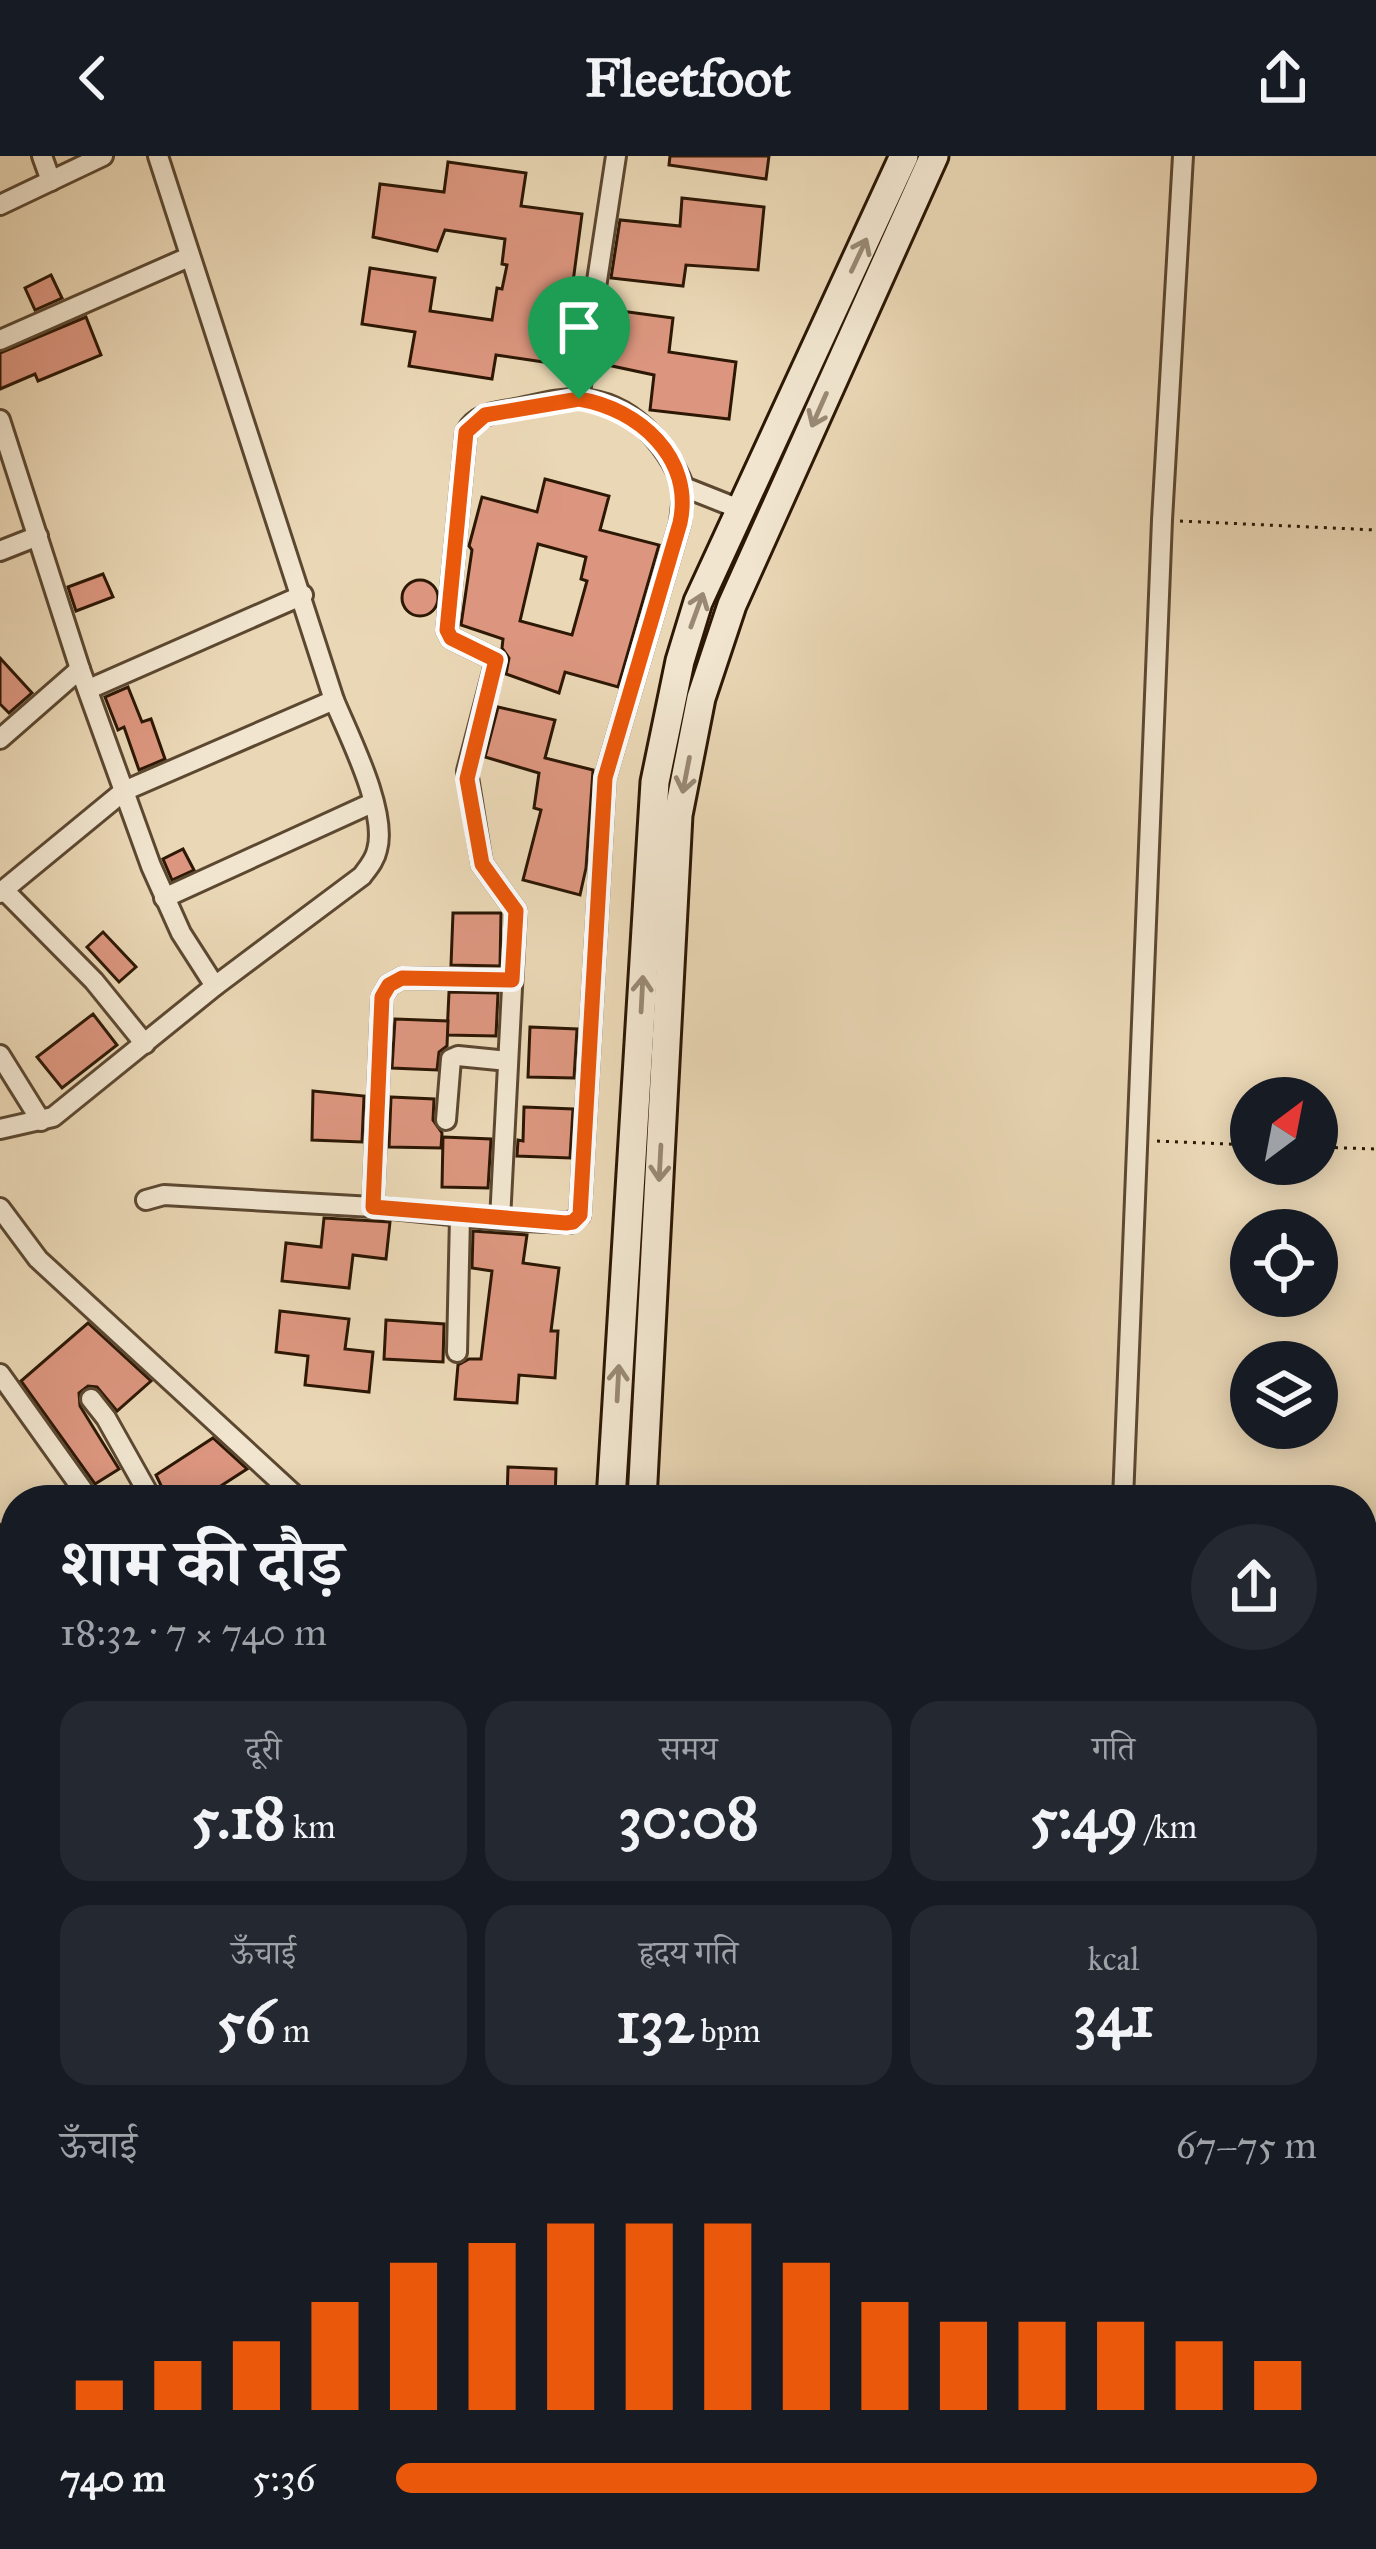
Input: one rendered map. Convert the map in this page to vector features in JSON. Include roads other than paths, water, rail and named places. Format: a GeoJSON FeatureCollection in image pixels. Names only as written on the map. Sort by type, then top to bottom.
{"type":"FeatureCollection","features":[{"type":"Feature","properties":{"kind":"street"},"geometry":{"type":"LineString","coordinates":[[41,156],[51,181]]}},
{"type":"Feature","properties":{"kind":"street"},"geometry":{"type":"LineString","coordinates":[[0,205],[103,156]]}},
{"type":"Feature","properties":{"kind":"street"},"geometry":{"type":"LineString","coordinates":[[0,1130],[41,1121],[82,1096],[215,986],[362,876],[377,851],[372,803],[334,700],[158,156]]}},
{"type":"Feature","properties":{"kind":"street"},"geometry":{"type":"LineString","coordinates":[[579,399],[616,156]]}},
{"type":"Feature","properties":{"kind":"street"},"geometry":{"type":"LineString","coordinates":[[612,1485],[655,782],[680,661],[698,602],[904,156]]}},
{"type":"Feature","properties":{"kind":"street"},"geometry":{"type":"LineString","coordinates":[[643,1485],[679,815],[701,698],[732,604],[934,156]]}},
{"type":"Feature","properties":{"kind":"street"},"geometry":{"type":"LineString","coordinates":[[1124,1485],[1162,520],[1183,156]]}},
{"type":"Feature","properties":{"kind":"street"},"geometry":{"type":"LineString","coordinates":[[0,340],[189,257]]}},
{"type":"Feature","properties":{"kind":"street"},"geometry":{"type":"LineString","coordinates":[[146,1200],[164,1195],[373,1207],[460,1217],[500,1220],[569,1223],[580,1215],[605,778],[680,523],[683,487],[662,445],[642,424],[579,399],[485,415],[466,432],[447,630],[451,638],[496,660],[467,779],[482,864],[516,911],[500,1220]]}},
{"type":"Feature","properties":{"kind":"street"},"geometry":{"type":"LineString","coordinates":[[0,420],[80,669],[164,898],[215,986]]}},
{"type":"Feature","properties":{"kind":"street"},"geometry":{"type":"LineString","coordinates":[[683,487],[742,510]]}},
{"type":"Feature","properties":{"kind":"street"},"geometry":{"type":"LineString","coordinates":[[0,551],[38,536]]}},
{"type":"Feature","properties":{"kind":"street"},"geometry":{"type":"LineString","coordinates":[[89,689],[303,595]]}},
{"type":"Feature","properties":{"kind":"street"},"geometry":{"type":"LineString","coordinates":[[0,739],[80,669]]}},
{"type":"Feature","properties":{"kind":"street"},"geometry":{"type":"LineString","coordinates":[[145,1044],[94,981],[2,892],[124,791],[334,700]]}},
{"type":"Feature","properties":{"kind":"street"},"geometry":{"type":"LineString","coordinates":[[164,898],[372,803]]}},
{"type":"Feature","properties":{"kind":"street"},"geometry":{"type":"LineString","coordinates":[[373,1207],[386,990],[402,978],[512,980]]}},
{"type":"Feature","properties":{"kind":"street"},"geometry":{"type":"LineString","coordinates":[[0,1054],[41,1121]]}},
{"type":"Feature","properties":{"kind":"street"},"geometry":{"type":"LineString","coordinates":[[446,1120],[451,1059],[508,1061]]}},
{"type":"Feature","properties":{"kind":"street"},"geometry":{"type":"LineString","coordinates":[[0,1208],[38,1259],[284,1485]]}},
{"type":"Feature","properties":{"kind":"street"},"geometry":{"type":"LineString","coordinates":[[457,1352],[460,1217]]}},
{"type":"Feature","properties":{"kind":"street"},"geometry":{"type":"LineString","coordinates":[[0,1374],[79,1485]]}},
{"type":"Feature","properties":{"kind":"street"},"geometry":{"type":"LineString","coordinates":[[91,1399],[144,1485]]}}]}
